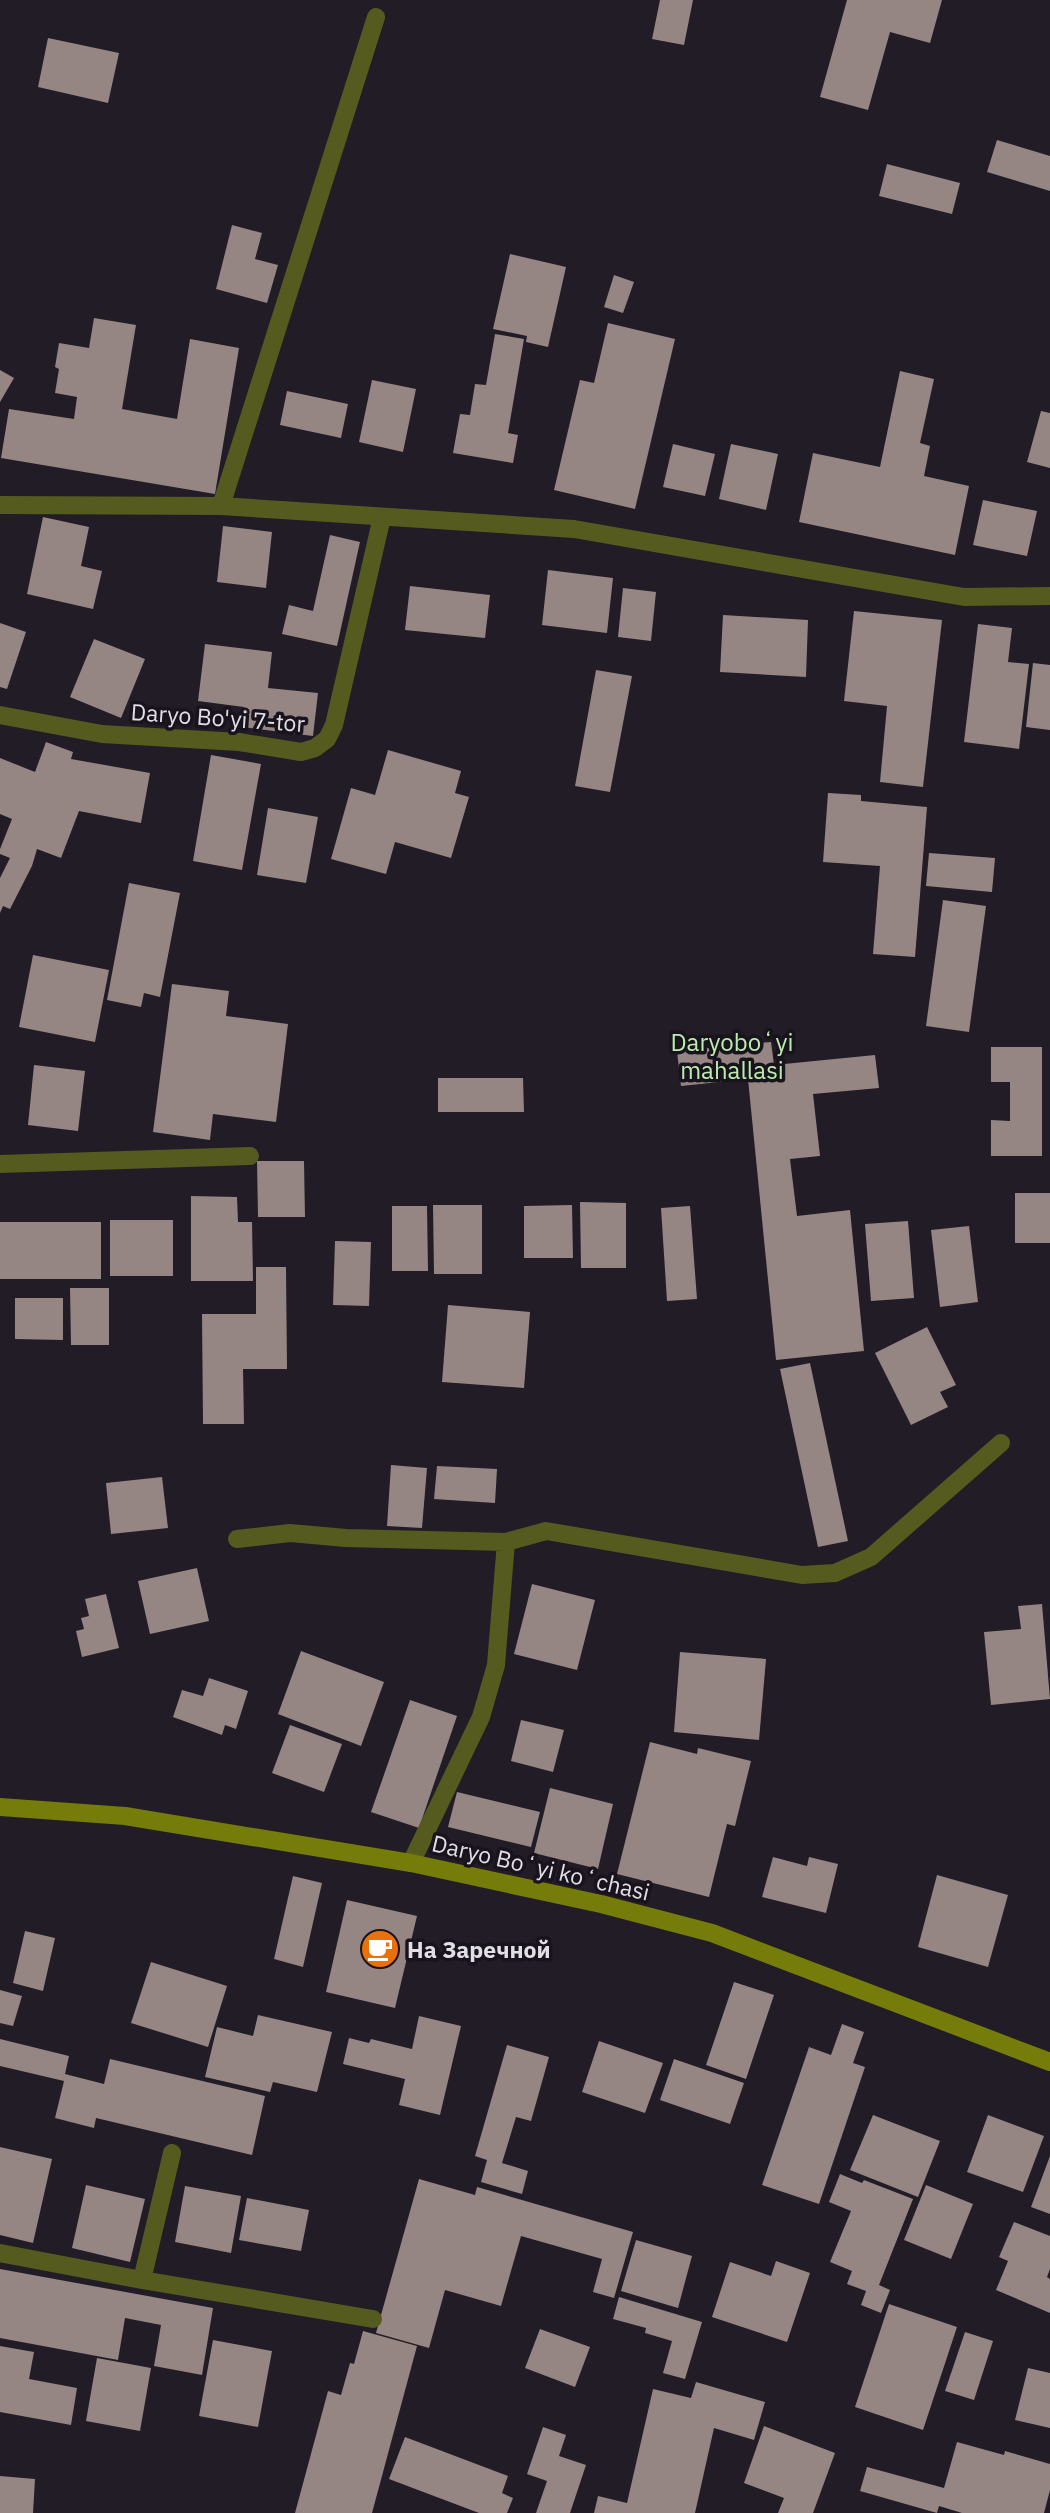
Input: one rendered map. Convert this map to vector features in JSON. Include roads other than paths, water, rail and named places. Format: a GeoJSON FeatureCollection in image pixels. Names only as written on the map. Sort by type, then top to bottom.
{"type":"FeatureCollection","features":[{"type":"Feature","properties":{"kind":"street"},"geometry":{"type":"LineString","coordinates":[[220,506],[376,17]]}},
{"type":"Feature","properties":{"kind":"street"},"geometry":{"type":"LineString","coordinates":[[0,505],[220,506],[574,529],[964,597],[1050,596]]}},
{"type":"Feature","properties":{"kind":"street","name":"Daryo Bo'yi 7-tor"},"geometry":{"type":"LineString","coordinates":[[0,715],[102,734],[239,742],[301,752],[315,748],[327,739],[334,725],[382,517]]}},
{"type":"Feature","properties":{"kind":"street"},"geometry":{"type":"LineString","coordinates":[[0,1164],[250,1156]]}},
{"type":"Feature","properties":{"kind":"street"},"geometry":{"type":"LineString","coordinates":[[237,1539],[290,1534],[506,1542],[546,1531],[802,1575],[835,1573],[871,1557],[1001,1443]]}},
{"type":"Feature","properties":{"kind":"street"},"geometry":{"type":"LineString","coordinates":[[411,1863],[481,1717],[496,1665],[506,1542]]}},
{"type":"Feature","properties":{"kind":"street","name":"Daryo Boʻyi koʻchasi"},"geometry":{"type":"LineString","coordinates":[[0,1807],[125,1816],[411,1863],[601,1904],[712,1933],[1050,2062]]}},
{"type":"Feature","properties":{"kind":"street"},"geometry":{"type":"LineString","coordinates":[[142,2280],[172,2153]]}},
{"type":"Feature","properties":{"kind":"street"},"geometry":{"type":"LineString","coordinates":[[0,2253],[373,2319]]}},
{"type":"Feature","properties":{"kind":"place","name":"На Заречной"},"geometry":{"type":"Point","coordinates":[380,1949]}},
{"type":"Feature","properties":{"kind":"district","name":"Daryoboʻyi mahallasi"},"geometry":{"type":"Point","coordinates":[732,1056]}}]}
